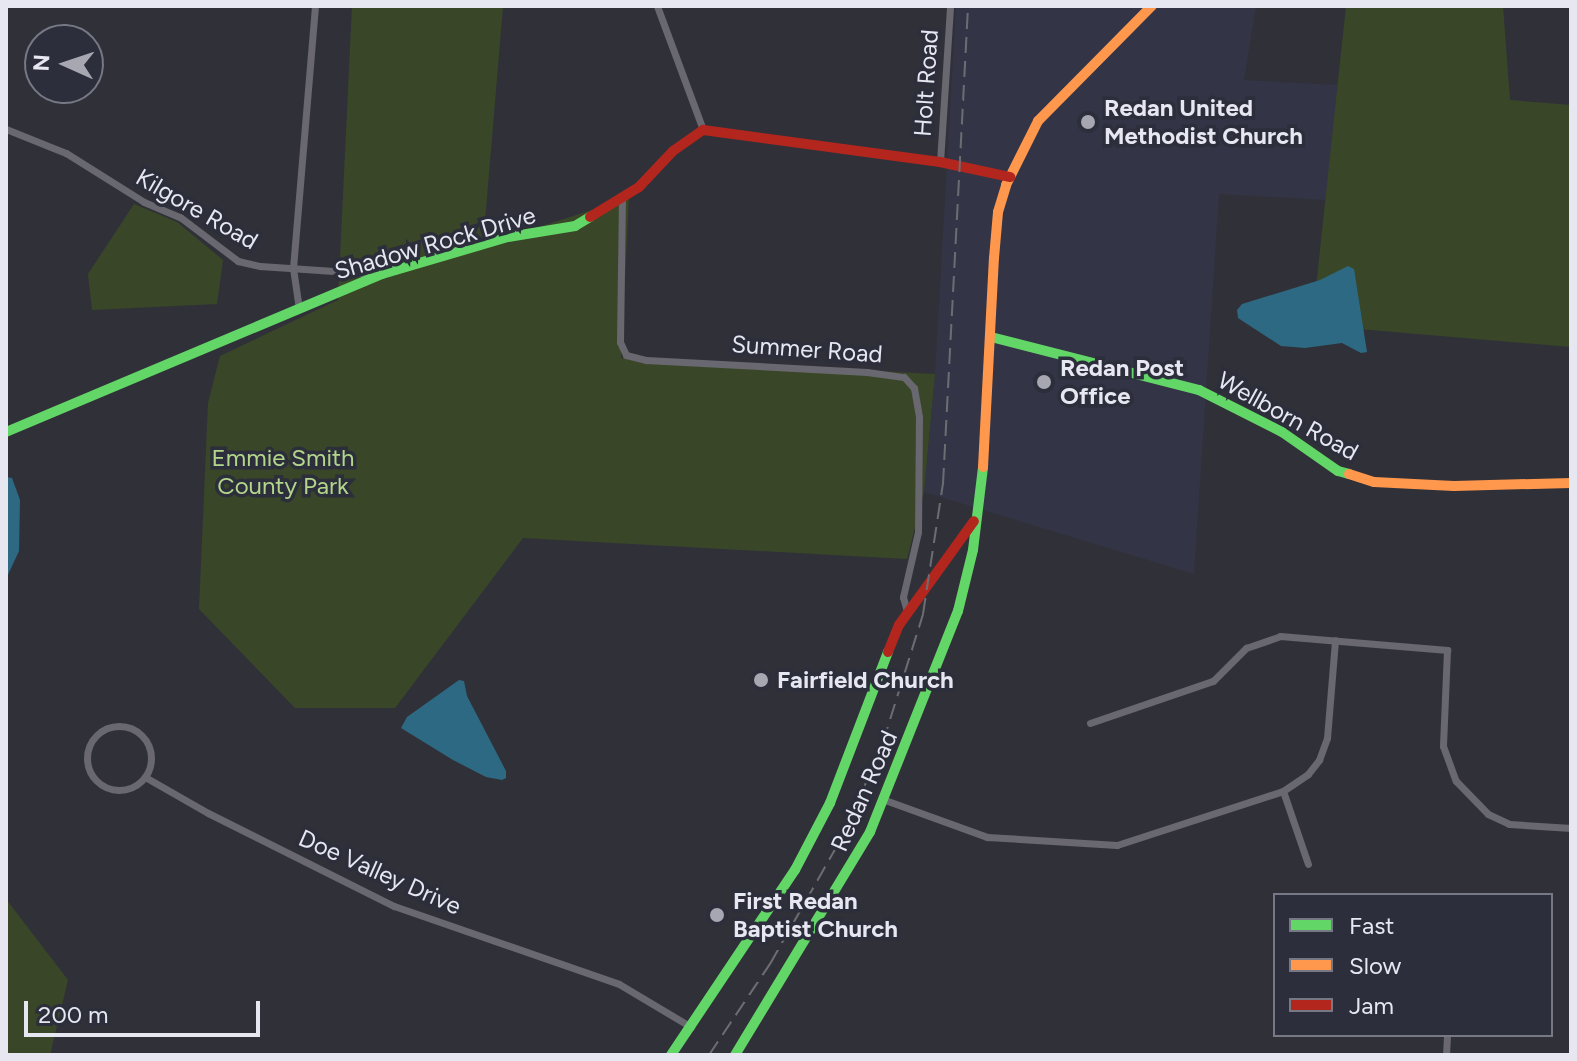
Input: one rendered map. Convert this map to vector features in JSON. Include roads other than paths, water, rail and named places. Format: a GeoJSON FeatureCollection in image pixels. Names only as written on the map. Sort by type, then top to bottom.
{"type":"FeatureCollection","features":[{"type":"Feature","properties":{"kind":"main road","name":"Redan Road"},"geometry":{"type":"LineString","coordinates":[[735,1055],[784,969],[851,868],[885,800],[958,611],[973,550],[987,433],[998,212],[1010,177],[1038,121],[1152,6]]}},
{"type":"Feature","properties":{"kind":"main road"},"geometry":{"type":"LineString","coordinates":[[703,130],[940,162],[1010,177]]}},
{"type":"Feature","properties":{"kind":"main road","name":"Shadow Rock Drive"},"geometry":{"type":"LineString","coordinates":[[6,432],[382,274],[508,237],[575,226],[622,198],[703,130]]}},
{"type":"Feature","properties":{"kind":"main road","name":"Wellborn Road"},"geometry":{"type":"LineString","coordinates":[[991,337],[1199,390],[1282,432],[1338,471],[1374,482],[1454,486],[1571,483]]}},
{"type":"Feature","properties":{"kind":"main road"},"geometry":{"type":"LineString","coordinates":[[671,1055],[765,919],[808,846],[830,803],[884,657],[907,611],[975,520]]}},
{"type":"Feature","properties":{"kind":"street"},"geometry":{"type":"LineString","coordinates":[[299,309],[293,268],[315,6]]}},
{"type":"Feature","properties":{"kind":"street"},"geometry":{"type":"LineString","coordinates":[[657,6],[703,130]]}},
{"type":"Feature","properties":{"kind":"street","name":"Holt Road"},"geometry":{"type":"LineString","coordinates":[[940,162],[950,6]]}},
{"type":"Feature","properties":{"kind":"street","name":"Kilgore Road"},"geometry":{"type":"LineString","coordinates":[[6,129],[66,153],[144,202],[180,217],[238,261],[382,274]]}},
{"type":"Feature","properties":{"kind":"street","name":"Summer Road"},"geometry":{"type":"LineString","coordinates":[[622,198],[620,342],[626,355],[646,360],[867,372],[904,377],[914,388],[919,417],[918,532],[903,597],[907,611]]}},
{"type":"Feature","properties":{"kind":"street"},"geometry":{"type":"LineString","coordinates":[[1090,723],[1213,681],[1246,648],[1260,640],[1280,636],[1447,650],[1443,746],[1456,781],[1488,814],[1509,824],[1571,828]]}},
{"type":"Feature","properties":{"kind":"street"},"geometry":{"type":"LineString","coordinates":[[885,800],[987,837],[1117,845],[1283,791],[1308,774],[1319,760],[1327,738],[1335,640]]}},
{"type":"Feature","properties":{"kind":"street"},"geometry":{"type":"LineString","coordinates":[[113,726],[135,730],[149,746],[151,757],[145,777],[131,788],[120,790],[100,784],[89,767],[87,756],[95,737],[113,726]]}},
{"type":"Feature","properties":{"kind":"street","name":"Doe Valley Drive"},"geometry":{"type":"LineString","coordinates":[[145,777],[208,813],[394,906],[619,984],[691,1027]]}},
{"type":"Feature","properties":{"kind":"street"},"geometry":{"type":"LineString","coordinates":[[1283,791],[1308,864]]}},
{"type":"Feature","properties":{"kind":"water"},"geometry":{"type":"Polygon","coordinates":[[[1348,266],[1354,269],[1367,352],[1361,353],[1342,343],[1305,348],[1281,346],[1238,318],[1237,310],[1242,304],[1320,280],[1348,266]]]}},
{"type":"Feature","properties":{"kind":"water"},"geometry":{"type":"Polygon","coordinates":[[[6,477],[12,478],[20,500],[19,551],[6,579],[6,477]]]}},
{"type":"Feature","properties":{"kind":"water"},"geometry":{"type":"Polygon","coordinates":[[[459,680],[464,681],[467,696],[506,771],[506,778],[502,780],[486,777],[401,728],[407,717],[459,680]]]}},
{"type":"Feature","properties":{"kind":"railway"},"geometry":{"type":"LineString","coordinates":[[709,1055],[770,964],[846,830],[883,742],[923,614],[943,484],[968,6]]}},
{"type":"Feature","properties":{"kind":"place","name":"Redan United Methodist Church"},"geometry":{"type":"Point","coordinates":[1088,122]}},
{"type":"Feature","properties":{"kind":"place","name":"Redan Post Office"},"geometry":{"type":"Point","coordinates":[1044,382]}},
{"type":"Feature","properties":{"kind":"place","name":"Fairfield Church"},"geometry":{"type":"Point","coordinates":[761,680]}},
{"type":"Feature","properties":{"kind":"place","name":"First Redan Baptist Church"},"geometry":{"type":"Point","coordinates":[717,915]}},
{"type":"Feature","properties":{"kind":"park label","name":"Emmie Smith County Park"},"geometry":{"type":"Point","coordinates":[283,472]}}]}
